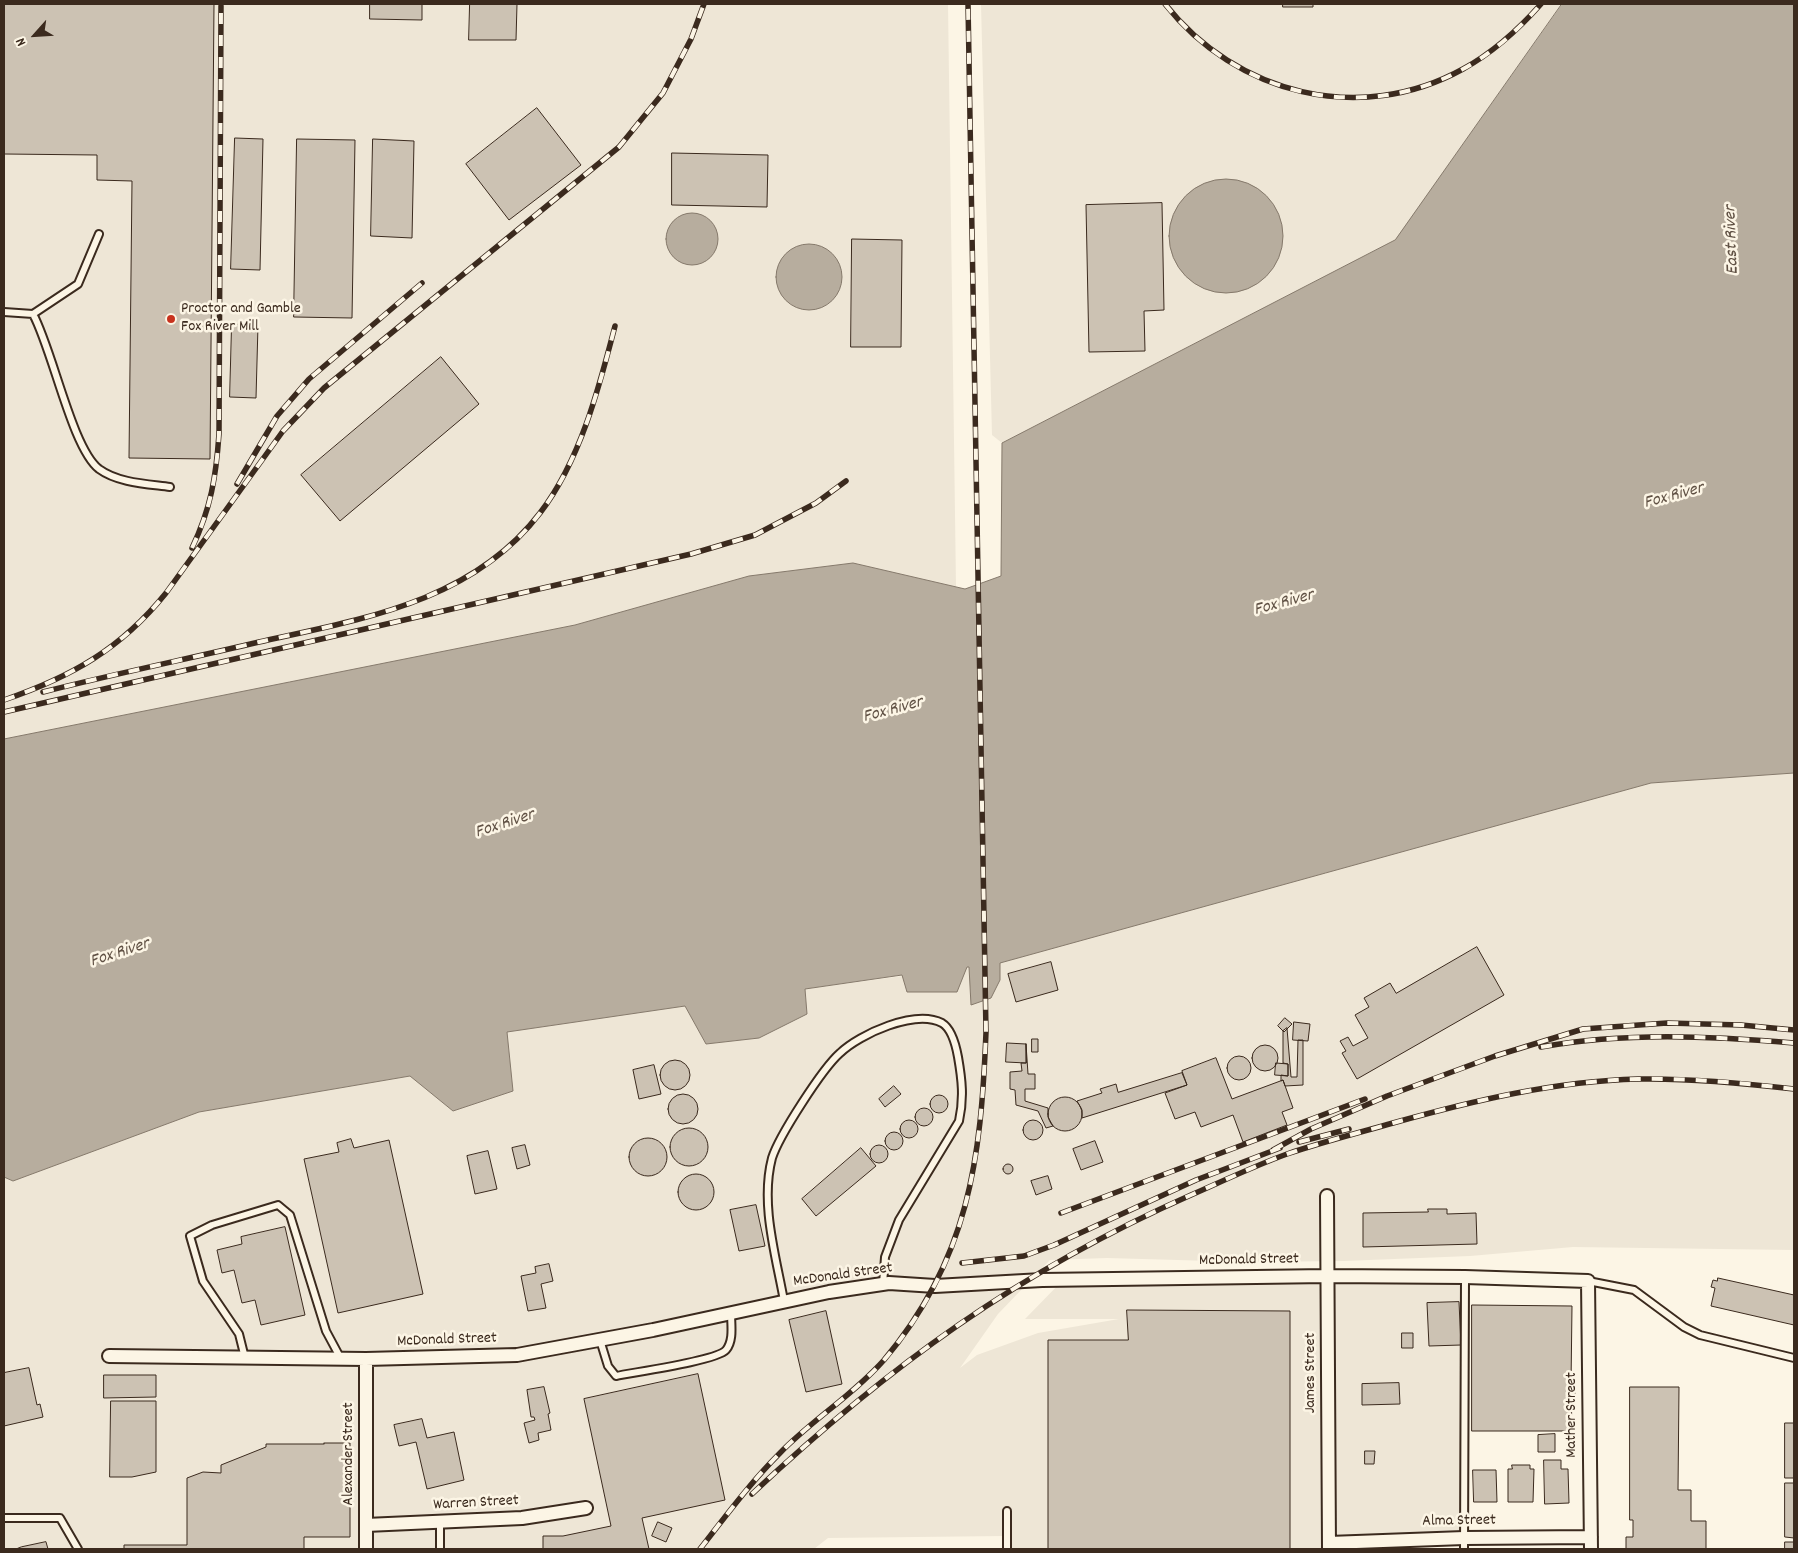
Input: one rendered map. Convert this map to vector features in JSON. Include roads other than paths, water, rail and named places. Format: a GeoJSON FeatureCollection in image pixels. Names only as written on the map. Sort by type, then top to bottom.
{"type":"FeatureCollection","features":[{"type":"Feature","properties":{"kind":"street","name":"James Street"},"geometry":{"type":"LineString","coordinates":[[1327,1196],[1329,1546]]}},
{"type":"Feature","properties":{"kind":"street","name":"McDonald Street"},"geometry":{"type":"LineString","coordinates":[[109,1356],[366,1359],[516,1355],[600,1340],[829,1292],[883,1284],[935,1286],[1042,1280],[1327,1276],[1465,1276],[1588,1281]]}},
{"type":"Feature","properties":{"kind":"street","name":"Mather Street"},"geometry":{"type":"LineString","coordinates":[[1588,1281],[1591,1543]]}},
{"type":"Feature","properties":{"kind":"street","name":"Alexander Street"},"geometry":{"type":"LineString","coordinates":[[366,1359],[366,1549]]}},
{"type":"Feature","properties":{"kind":"street","name":"Warren Street"},"geometry":{"type":"LineString","coordinates":[[366,1525],[522,1518],[586,1508]]}},
{"type":"Feature","properties":{"kind":"street","name":"Alma Street"},"geometry":{"type":"LineString","coordinates":[[1329,1546],[1591,1543]]}},
{"type":"Feature","properties":{"kind":"lane"},"geometry":{"type":"LineString","coordinates":[[4,312],[33,314],[78,284],[98,234]]}},
{"type":"Feature","properties":{"kind":"lane"},"geometry":{"type":"LineString","coordinates":[[33,314],[44,334],[76,430],[88,458],[101,470],[127,480],[170,487]]}},
{"type":"Feature","properties":{"kind":"lane"},"geometry":{"type":"LineString","coordinates":[[784,1301],[768,1199],[773,1157],[814,1085],[825,1068],[839,1054],[853,1042],[893,1024],[914,1020],[928,1020],[942,1024],[951,1034],[957,1052],[963,1086],[963,1104],[959,1120],[899,1220],[885,1256],[883,1284]]}},
{"type":"Feature","properties":{"kind":"lane"},"geometry":{"type":"LineString","coordinates":[[245,1358],[239,1334],[203,1281],[190,1236],[212,1225],[278,1206],[290,1214],[326,1331],[341,1359]]}},
{"type":"Feature","properties":{"kind":"lane"},"geometry":{"type":"LineString","coordinates":[[1464,1544],[1465,1276]]}},
{"type":"Feature","properties":{"kind":"lane"},"geometry":{"type":"LineString","coordinates":[[1588,1281],[1634,1290],[1684,1327],[1700,1335],[1794,1358]]}},
{"type":"Feature","properties":{"kind":"lane"},"geometry":{"type":"LineString","coordinates":[[600,1340],[608,1366],[616,1376],[708,1358],[725,1352],[731,1342],[731,1313]]}},
{"type":"Feature","properties":{"kind":"lane"},"geometry":{"type":"LineString","coordinates":[[1007,1511],[1007,1549]]}},
{"type":"Feature","properties":{"kind":"lane"},"geometry":{"type":"LineString","coordinates":[[4,1518],[60,1518],[78,1549]]}},
{"type":"Feature","properties":{"kind":"lane"},"geometry":{"type":"LineString","coordinates":[[440,1522],[440,1549]]}},
{"type":"Feature","properties":{"kind":"water"},"geometry":{"type":"Polygon","coordinates":[[[1562,4],[1794,4],[1794,773],[1651,783],[1000,963],[1000,980],[991,998],[971,1005],[969,967],[967,967],[957,992],[907,992],[902,975],[805,989],[807,1014],[759,1038],[706,1044],[685,1006],[507,1032],[513,1091],[453,1111],[410,1076],[199,1112],[13,1181],[4,1177],[4,739],[575,625],[749,576],[853,563],[965,589],[1001,576],[1002,443],[1395,240],[1562,4]]]}},
{"type":"Feature","properties":{"kind":"water"},"geometry":{"type":"Polygon","coordinates":[[[1226,179],[1248,184],[1266,196],[1278,214],[1283,236],[1278,258],[1266,276],[1248,288],[1226,293],[1204,288],[1186,276],[1174,258],[1169,236],[1174,214],[1186,196],[1204,184],[1226,179]]]}},
{"type":"Feature","properties":{"kind":"water"},"geometry":{"type":"Polygon","coordinates":[[[692,213],[702,215],[710,221],[716,229],[718,239],[716,249],[710,257],[702,263],[692,265],[682,263],[674,257],[668,249],[666,239],[668,229],[674,221],[682,215],[692,213]]]}},
{"type":"Feature","properties":{"kind":"water"},"geometry":{"type":"Polygon","coordinates":[[[809,244],[822,247],[832,254],[839,264],[842,277],[839,290],[832,300],[822,307],[809,310],[796,307],[786,300],[779,290],[776,277],[779,264],[786,254],[796,247],[809,244]]]}},
{"type":"Feature","properties":{"kind":"railway"},"geometry":{"type":"LineString","coordinates":[[4,700],[73,671],[113,645],[131,630],[166,593],[283,431],[324,388],[619,147],[663,93],[691,39],[704,4]]}},
{"type":"Feature","properties":{"kind":"railway"},"geometry":{"type":"LineString","coordinates":[[700,1549],[769,1464],[805,1429],[872,1373],[913,1322],[935,1284],[952,1245],[965,1206],[974,1165],[980,1123],[986,1032],[968,4]]}},
{"type":"Feature","properties":{"kind":"railway"},"geometry":{"type":"LineString","coordinates":[[1165,4],[1194,35],[1227,60],[1263,79],[1302,92],[1342,97],[1383,96],[1424,86],[1463,69],[1505,40],[1541,4]]}},
{"type":"Feature","properties":{"kind":"railway"},"geometry":{"type":"LineString","coordinates":[[192,548],[204,519],[212,492],[219,434],[221,6]]}},
{"type":"Feature","properties":{"kind":"railway"},"geometry":{"type":"LineString","coordinates":[[237,484],[277,416],[309,379],[422,283]]}},
{"type":"Feature","properties":{"kind":"railway"},"geometry":{"type":"LineString","coordinates":[[43,692],[375,615],[448,587],[482,567],[513,543],[540,513],[554,493],[577,447],[595,399],[615,326]]}},
{"type":"Feature","properties":{"kind":"railway"},"geometry":{"type":"LineString","coordinates":[[4,712],[691,554],[755,535],[816,503],[846,481]]}},
{"type":"Feature","properties":{"kind":"railway"},"geometry":{"type":"LineString","coordinates":[[1273,1150],[1311,1129],[1387,1096],[1495,1056],[1583,1029],[1667,1023],[1741,1025],[1794,1030]]}},
{"type":"Feature","properties":{"kind":"railway"},"geometry":{"type":"LineString","coordinates":[[1541,1047],[1573,1042],[1636,1037],[1699,1037],[1794,1043]]}},
{"type":"Feature","properties":{"kind":"railway"},"geometry":{"type":"LineString","coordinates":[[752,1494],[854,1404],[905,1363],[1013,1289],[1129,1224],[1275,1159],[1327,1142],[1453,1107],[1545,1088],[1607,1081],[1677,1079],[1794,1089]]}},
{"type":"Feature","properties":{"kind":"railway"},"geometry":{"type":"LineString","coordinates":[[1061,1213],[1365,1099]]}},
{"type":"Feature","properties":{"kind":"railway"},"geometry":{"type":"LineString","coordinates":[[1299,1142],[1349,1129]]}},
{"type":"Feature","properties":{"kind":"railway"},"geometry":{"type":"LineString","coordinates":[[962,1263],[1024,1256],[1054,1245],[1196,1180],[1280,1148]]}},
{"type":"Feature","properties":{"kind":"place","name":"Proctor and Gamble Fox River Mill"},"geometry":{"type":"Point","coordinates":[171,319]}},
{"type":"Feature","properties":{"kind":"water label","name":"East River"},"geometry":{"type":"Point","coordinates":[1733,240]}},
{"type":"Feature","properties":{"kind":"water label","name":"Fox River"},"geometry":{"type":"Point","coordinates":[1674,497]}},
{"type":"Feature","properties":{"kind":"water label","name":"Fox River"},"geometry":{"type":"Point","coordinates":[1284,604]}},
{"type":"Feature","properties":{"kind":"water label","name":"Fox River"},"geometry":{"type":"Point","coordinates":[893,711]}},
{"type":"Feature","properties":{"kind":"water label","name":"Fox River"},"geometry":{"type":"Point","coordinates":[505,825]}},
{"type":"Feature","properties":{"kind":"water label","name":"Fox River"},"geometry":{"type":"Point","coordinates":[120,954]}}]}
